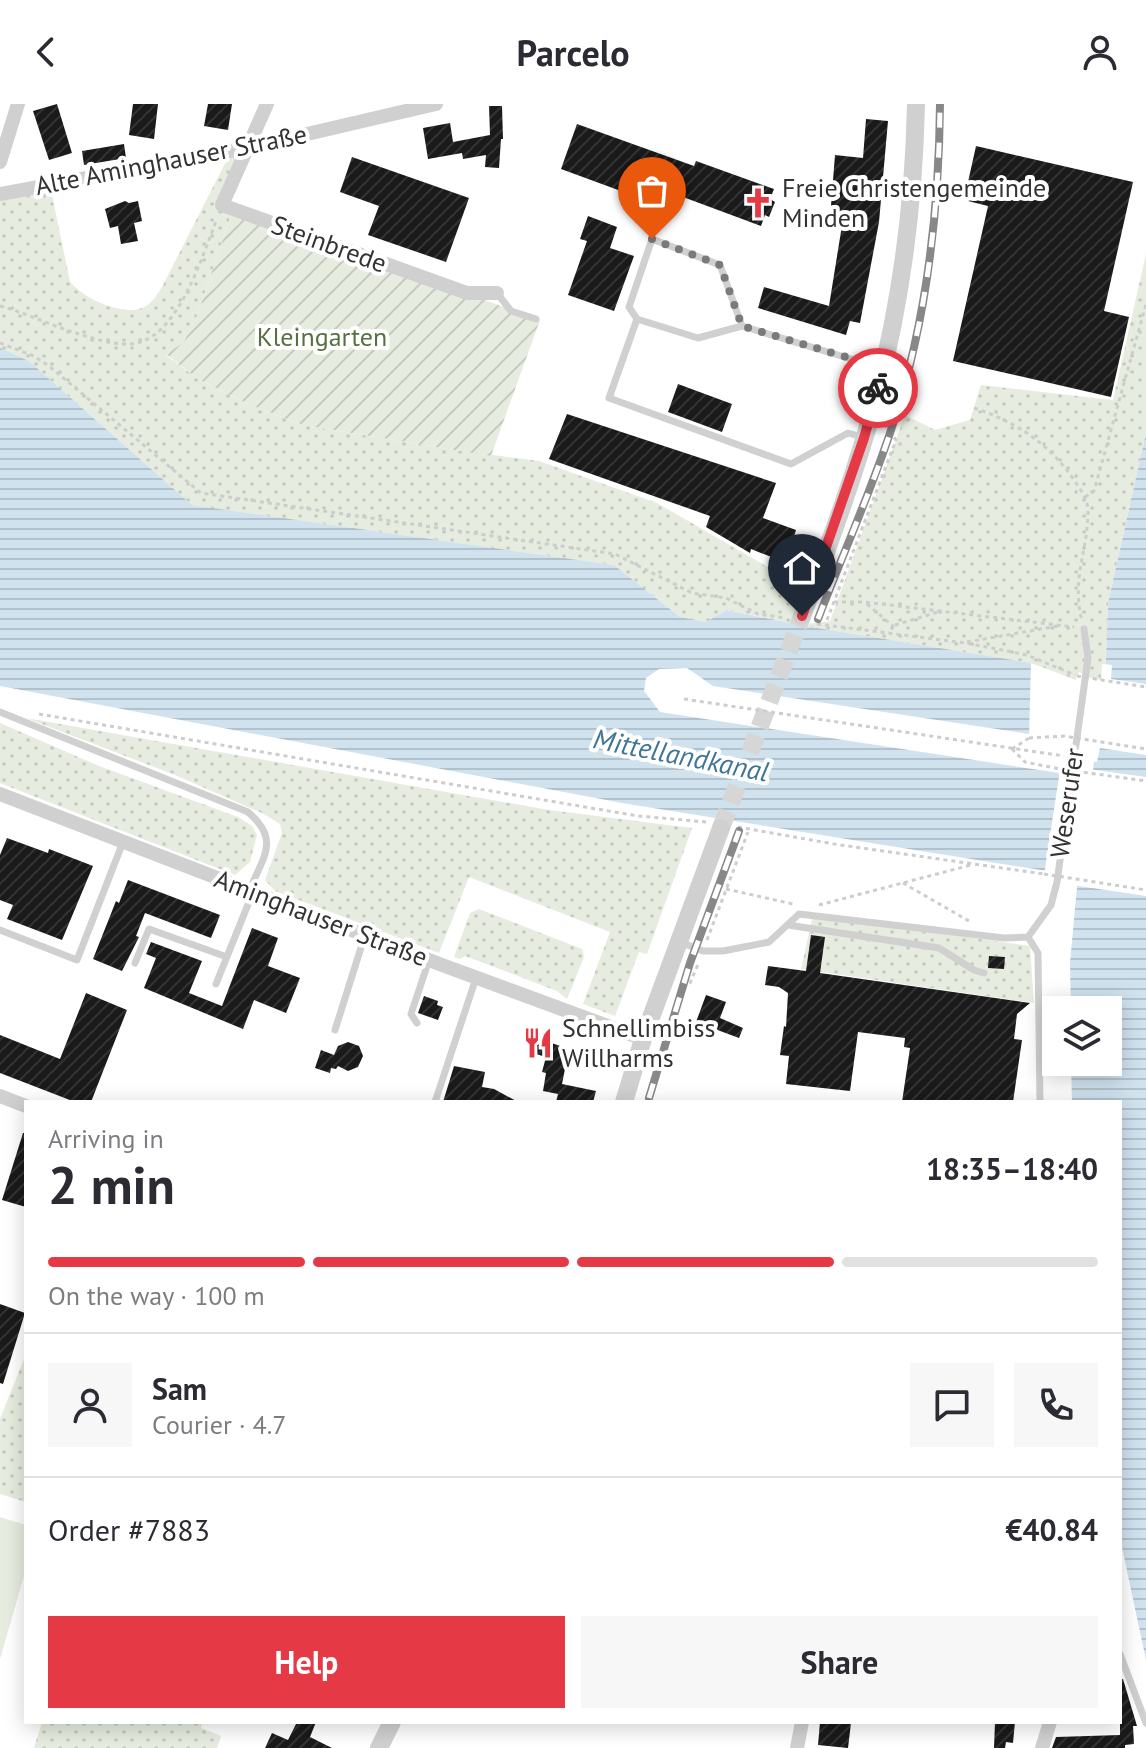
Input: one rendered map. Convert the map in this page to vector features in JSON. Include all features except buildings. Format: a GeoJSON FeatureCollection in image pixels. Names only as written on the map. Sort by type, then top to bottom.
{"type":"FeatureCollection","features":[{"type":"Feature","properties":{"kind":"street","name":"Alte Aminghauser Straße"},"geometry":{"type":"LineString","coordinates":[[0,162],[18,104]]}},
{"type":"Feature","properties":{"kind":"street"},"geometry":{"type":"LineString","coordinates":[[222,205],[267,104]]}},
{"type":"Feature","properties":{"kind":"street","name":"Alte Aminghauser Straße"},"geometry":{"type":"LineString","coordinates":[[0,194],[247,148],[436,104]]}},
{"type":"Feature","properties":{"kind":"street"},"geometry":{"type":"LineString","coordinates":[[800,619],[864,438],[883,368],[909,217],[916,104]]}},
{"type":"Feature","properties":{"kind":"street","name":"Steinbrede"},"geometry":{"type":"LineString","coordinates":[[222,205],[467,293],[497,293]]}},
{"type":"Feature","properties":{"kind":"street","name":"Aminghauser Straße"},"geometry":{"type":"LineString","coordinates":[[0,794],[476,978],[643,1039]]}},
{"type":"Feature","properties":{"kind":"street"},"geometry":{"type":"LineString","coordinates":[[625,1100],[678,941],[723,826]]}},
{"type":"Feature","properties":{"kind":"street"},"geometry":{"type":"LineString","coordinates":[[0,1096],[24,1105]]}},
{"type":"Feature","properties":{"kind":"street"},"geometry":{"type":"LineString","coordinates":[[379,1748],[391,1724]]}},
{"type":"Feature","properties":{"kind":"street"},"geometry":{"type":"LineString","coordinates":[[797,1748],[802,1724]]}},
{"type":"Feature","properties":{"kind":"street"},"geometry":{"type":"LineString","coordinates":[[1042,1748],[1049,1724]]}},
{"type":"Feature","properties":{"kind":"lane"},"geometry":{"type":"LineString","coordinates":[[742,326],[720,265],[652,239],[629,307],[637,319],[698,338],[742,326],[883,368]]}},
{"type":"Feature","properties":{"kind":"lane"},"geometry":{"type":"LineString","coordinates":[[497,293],[511,311],[536,319]]}},
{"type":"Feature","properties":{"kind":"lane"},"geometry":{"type":"LineString","coordinates":[[637,319],[609,398],[791,464],[848,433],[864,438]]}},
{"type":"Feature","properties":{"kind":"lane","name":"Weserufer"},"geometry":{"type":"LineString","coordinates":[[1028,937],[1051,905],[1057,882],[1088,658],[1084,629]]}},
{"type":"Feature","properties":{"kind":"lane"},"geometry":{"type":"LineString","coordinates":[[0,712],[248,812],[262,824],[268,844],[216,984]]}},
{"type":"Feature","properties":{"kind":"lane"},"geometry":{"type":"LineString","coordinates":[[0,930],[77,960],[123,842]]}},
{"type":"Feature","properties":{"kind":"lane"},"geometry":{"type":"LineString","coordinates":[[678,941],[703,951],[723,951],[769,942],[799,914],[995,937],[1028,937],[1038,953],[1040,1100]]}},
{"type":"Feature","properties":{"kind":"lane"},"geometry":{"type":"LineString","coordinates":[[788,925],[939,948],[984,973]]}},
{"type":"Feature","properties":{"kind":"lane"},"geometry":{"type":"LineString","coordinates":[[135,963],[149,929],[227,957]]}},
{"type":"Feature","properties":{"kind":"lane"},"geometry":{"type":"LineString","coordinates":[[335,1030],[365,935]]}},
{"type":"Feature","properties":{"kind":"lane"},"geometry":{"type":"LineString","coordinates":[[417,1023],[411,1014],[429,960]]}},
{"type":"Feature","properties":{"kind":"lane"},"geometry":{"type":"LineString","coordinates":[[436,1100],[476,978]]}},
{"type":"Feature","properties":{"kind":"lane"},"geometry":{"type":"LineString","coordinates":[[1122,1659],[1146,1723]]}},
{"type":"Feature","properties":{"kind":"path"},"geometry":{"type":"LineString","coordinates":[[0,306],[108,342],[132,344],[151,338],[165,327],[175,312],[222,205]]}},
{"type":"Feature","properties":{"kind":"path"},"geometry":{"type":"LineString","coordinates":[[1085,497],[1094,491],[1146,304]]}},
{"type":"Feature","properties":{"kind":"path"},"geometry":{"type":"LineString","coordinates":[[0,343],[34,356],[49,366],[201,493],[615,554],[692,593],[726,598],[758,614],[966,643],[1027,655],[1077,676],[1146,687]]}},
{"type":"Feature","properties":{"kind":"path"},"geometry":{"type":"LineString","coordinates":[[834,602],[864,602],[1084,629],[1076,600],[1077,574],[1088,509],[1085,497],[1067,469],[1032,435],[1012,423],[974,408]]}},
{"type":"Feature","properties":{"kind":"path"},"geometry":{"type":"LineString","coordinates":[[827,620],[896,440],[884,426],[887,412]]}},
{"type":"Feature","properties":{"kind":"path"},"geometry":{"type":"LineString","coordinates":[[864,602],[895,625]]}},
{"type":"Feature","properties":{"kind":"path"},"geometry":{"type":"LineString","coordinates":[[895,625],[941,611]]}},
{"type":"Feature","properties":{"kind":"path"},"geometry":{"type":"LineString","coordinates":[[894,632],[895,625]]}},
{"type":"Feature","properties":{"kind":"path"},"geometry":{"type":"LineString","coordinates":[[966,643],[1062,625]]}},
{"type":"Feature","properties":{"kind":"path"},"geometry":{"type":"LineString","coordinates":[[684,699],[1073,757]]}},
{"type":"Feature","properties":{"kind":"path"},"geometry":{"type":"LineString","coordinates":[[26,712],[638,816],[1146,890]]}},
{"type":"Feature","properties":{"kind":"path"},"geometry":{"type":"LineString","coordinates":[[1012,749],[1029,738],[1064,736],[1146,749]]}},
{"type":"Feature","properties":{"kind":"path"},"geometry":{"type":"LineString","coordinates":[[1012,749],[1025,762],[1146,781]]}},
{"type":"Feature","properties":{"kind":"path"},"geometry":{"type":"LineString","coordinates":[[799,914],[809,907],[974,864]]}},
{"type":"Feature","properties":{"kind":"path"},"geometry":{"type":"LineString","coordinates":[[903,883],[969,921]]}},
{"type":"Feature","properties":{"kind":"path"},"geometry":{"type":"LineString","coordinates":[[726,889],[809,907]]}},
{"type":"Feature","properties":{"kind":"green space"},"geometry":{"type":"Polygon","coordinates":[[[235,144],[247,148],[222,204],[233,209],[195,322],[183,343],[166,355],[198,379],[248,404],[303,425],[539,461],[657,503],[811,592],[800,625],[830,621],[905,415],[935,430],[970,420],[981,385],[1113,400],[1146,254],[1146,433],[1108,603],[1105,685],[1079,672],[1076,680],[1031,663],[799,625],[728,610],[706,622],[680,617],[614,565],[192,505],[29,361],[0,348],[0,194],[50,185],[70,282],[102,303],[121,309],[139,309],[150,303],[162,287],[235,144]]]}},
{"type":"Feature","properties":{"kind":"green space","name":"Kleingarten"},"geometry":{"type":"Polygon","coordinates":[[[233,209],[540,320],[491,456],[303,425],[248,404],[198,379],[166,354],[183,343],[195,322],[233,209]]]}},
{"type":"Feature","properties":{"kind":"green space"},"geometry":{"type":"Polygon","coordinates":[[[26,718],[549,810],[692,828],[647,954],[639,952],[615,1016],[583,1004],[610,932],[469,877],[439,953],[275,891],[265,880],[282,833],[280,824],[264,814],[175,775],[26,718]]]}},
{"type":"Feature","properties":{"kind":"green space"},"geometry":{"type":"Polygon","coordinates":[[[0,723],[99,766],[238,817],[252,826],[257,835],[250,862],[235,875],[0,783],[0,723]]]}},
{"type":"Feature","properties":{"kind":"green space"},"geometry":{"type":"Polygon","coordinates":[[[479,909],[582,949],[584,957],[567,999],[557,991],[465,956],[460,959],[454,957],[470,913],[479,909]]]}},
{"type":"Feature","properties":{"kind":"green space"},"geometry":{"type":"Polygon","coordinates":[[[813,915],[1030,946],[1034,1003],[801,969],[813,915]]]}},
{"type":"Feature","properties":{"kind":"green space"},"geometry":{"type":"Polygon","coordinates":[[[24,1359],[24,1501],[0,1494],[0,1419],[24,1359]]]}},
{"type":"Feature","properties":{"kind":"green space"},"geometry":{"type":"Polygon","coordinates":[[[0,1517],[24,1524],[24,1576],[0,1659],[0,1517]]]}},
{"type":"Feature","properties":{"kind":"green space"},"geometry":{"type":"Polygon","coordinates":[[[41,1724],[202,1724],[201,1728],[221,1736],[217,1748],[34,1748],[41,1724]]]}},
{"type":"Feature","properties":{"kind":"water","name":"Mittellandkanal"},"geometry":{"type":"Polygon","coordinates":[[[0,348],[29,361],[192,505],[614,565],[680,617],[706,622],[727,610],[799,625],[1031,663],[1076,680],[1105,684],[1108,603],[1146,433],[1146,1660],[1122,1547],[1122,1100],[1072,1100],[1071,1076],[1122,1076],[1122,996],[1071,996],[1070,963],[1078,876],[622,803],[0,686],[0,348]],[[687,668],[659,669],[646,678],[644,691],[660,712],[1092,778],[1097,738],[1063,732],[1029,734],[713,686],[687,668]]]}},
{"type":"Feature","properties":{"kind":"pier"},"geometry":{"type":"Polygon","coordinates":[[[1031,663],[1076,680],[1077,676],[1101,680],[1102,664],[1112,665],[1111,679],[1146,684],[1146,755],[1100,748],[1097,762],[1090,761],[1093,741],[1063,736],[1029,738],[1031,663]]]}},
{"type":"Feature","properties":{"kind":"pier"},"geometry":{"type":"Polygon","coordinates":[[[1089,769],[1146,777],[1146,896],[1072,885],[1073,880],[1044,875],[1060,770],[1088,774],[1089,769]]]}},
{"type":"Feature","properties":{"kind":"tunnel"},"geometry":{"type":"LineString","coordinates":[[721,828],[802,616]]}},
{"type":"Feature","properties":{"kind":"railway"},"geometry":{"type":"LineString","coordinates":[[818,619],[883,454],[913,351],[933,228],[940,104]]}},
{"type":"Feature","properties":{"kind":"railway"},"geometry":{"type":"LineString","coordinates":[[649,1098],[690,963],[739,831]]}},
{"type":"Feature","properties":{"kind":"way so far"},"geometry":{"type":"LineString","coordinates":[[652,239],[720,265],[742,326],[883,368],[878,388]]}},
{"type":"Feature","properties":{"kind":"place","name":"Freie Christengemeinde Minden"},"geometry":{"type":"Point","coordinates":[758,203]}},
{"type":"Feature","properties":{"kind":"place","name":"Schnellimbiss Willharms"},"geometry":{"type":"Point","coordinates":[538,1043]}},
{"type":"Feature","properties":{"kind":"route"},"geometry":{"type":"LineString","coordinates":[[802,616],[864,438],[878,388]]}}]}
